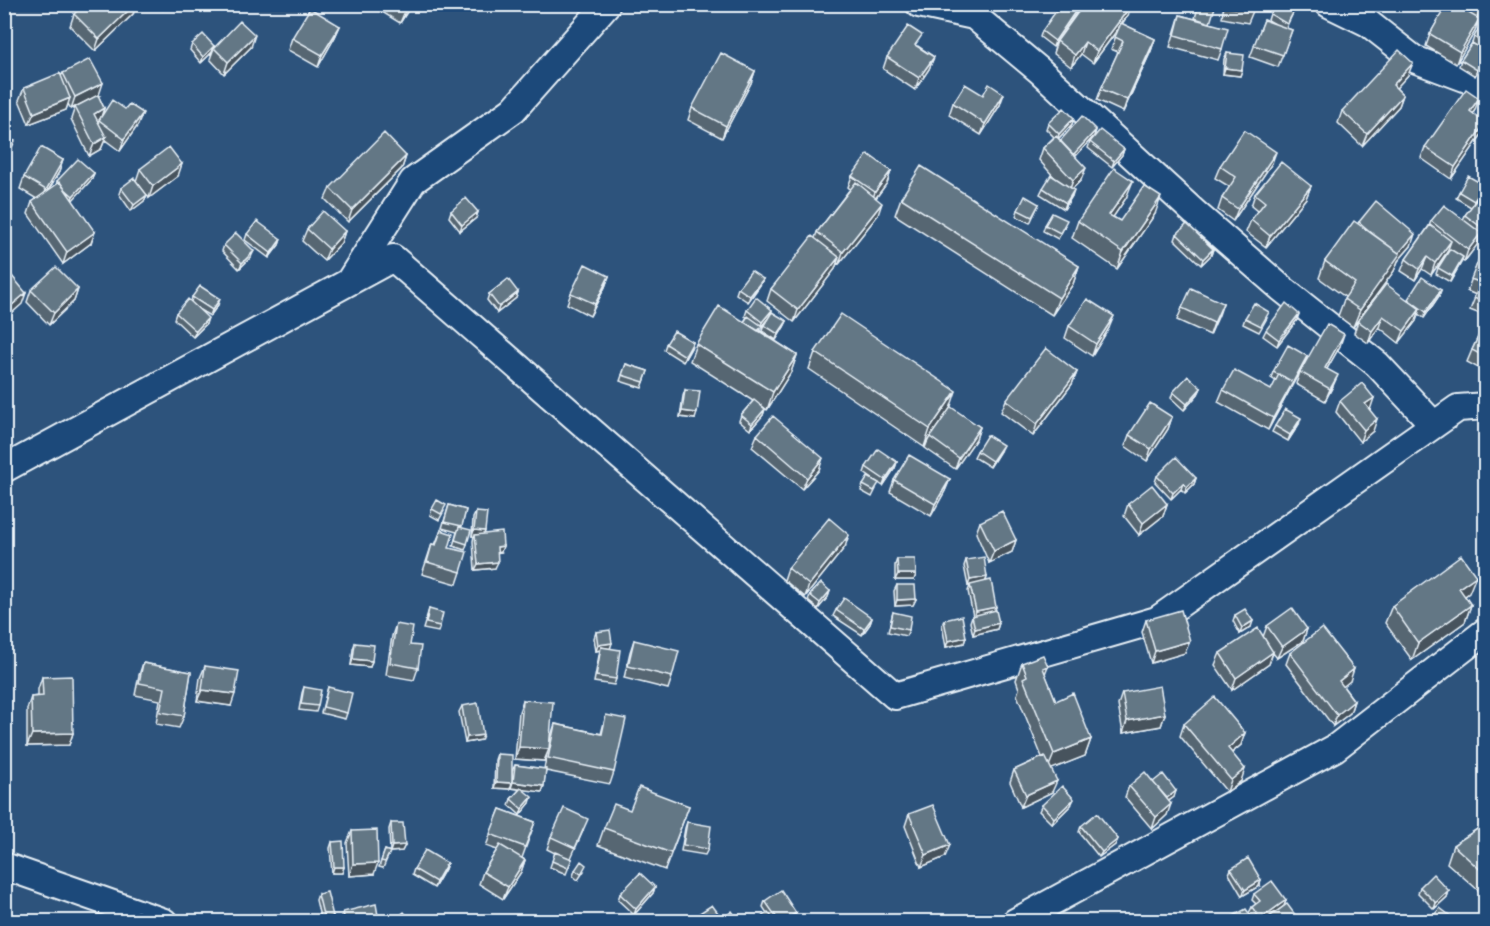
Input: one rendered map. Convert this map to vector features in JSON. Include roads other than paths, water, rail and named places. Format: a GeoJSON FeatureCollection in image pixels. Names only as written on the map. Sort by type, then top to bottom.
{"type":"FeatureCollection","features":[{"type":"Feature","properties":{"kind":"street"},"geometry":{"type":"LineString","coordinates":[[349,282],[413,181],[513,110],[607,4]]}},
{"type":"Feature","properties":{"kind":"street"},"geometry":{"type":"LineString","coordinates":[[920,4],[974,16],[1072,99],[1195,213],[1281,288],[1377,364],[1434,425]]}},
{"type":"Feature","properties":{"kind":"street"},"geometry":{"type":"LineString","coordinates":[[1329,4],[1368,23],[1414,59],[1485,86]]}},
{"type":"Feature","properties":{"kind":"street"},"geometry":{"type":"LineString","coordinates":[[4,469],[393,258],[894,696],[1157,620],[1458,408],[1485,406]]}},
{"type":"Feature","properties":{"kind":"street"},"geometry":{"type":"LineString","coordinates":[[1015,921],[1335,748],[1485,631]]}},
{"type":"Feature","properties":{"kind":"street"},"geometry":{"type":"LineString","coordinates":[[4,866],[164,921]]}}]}
